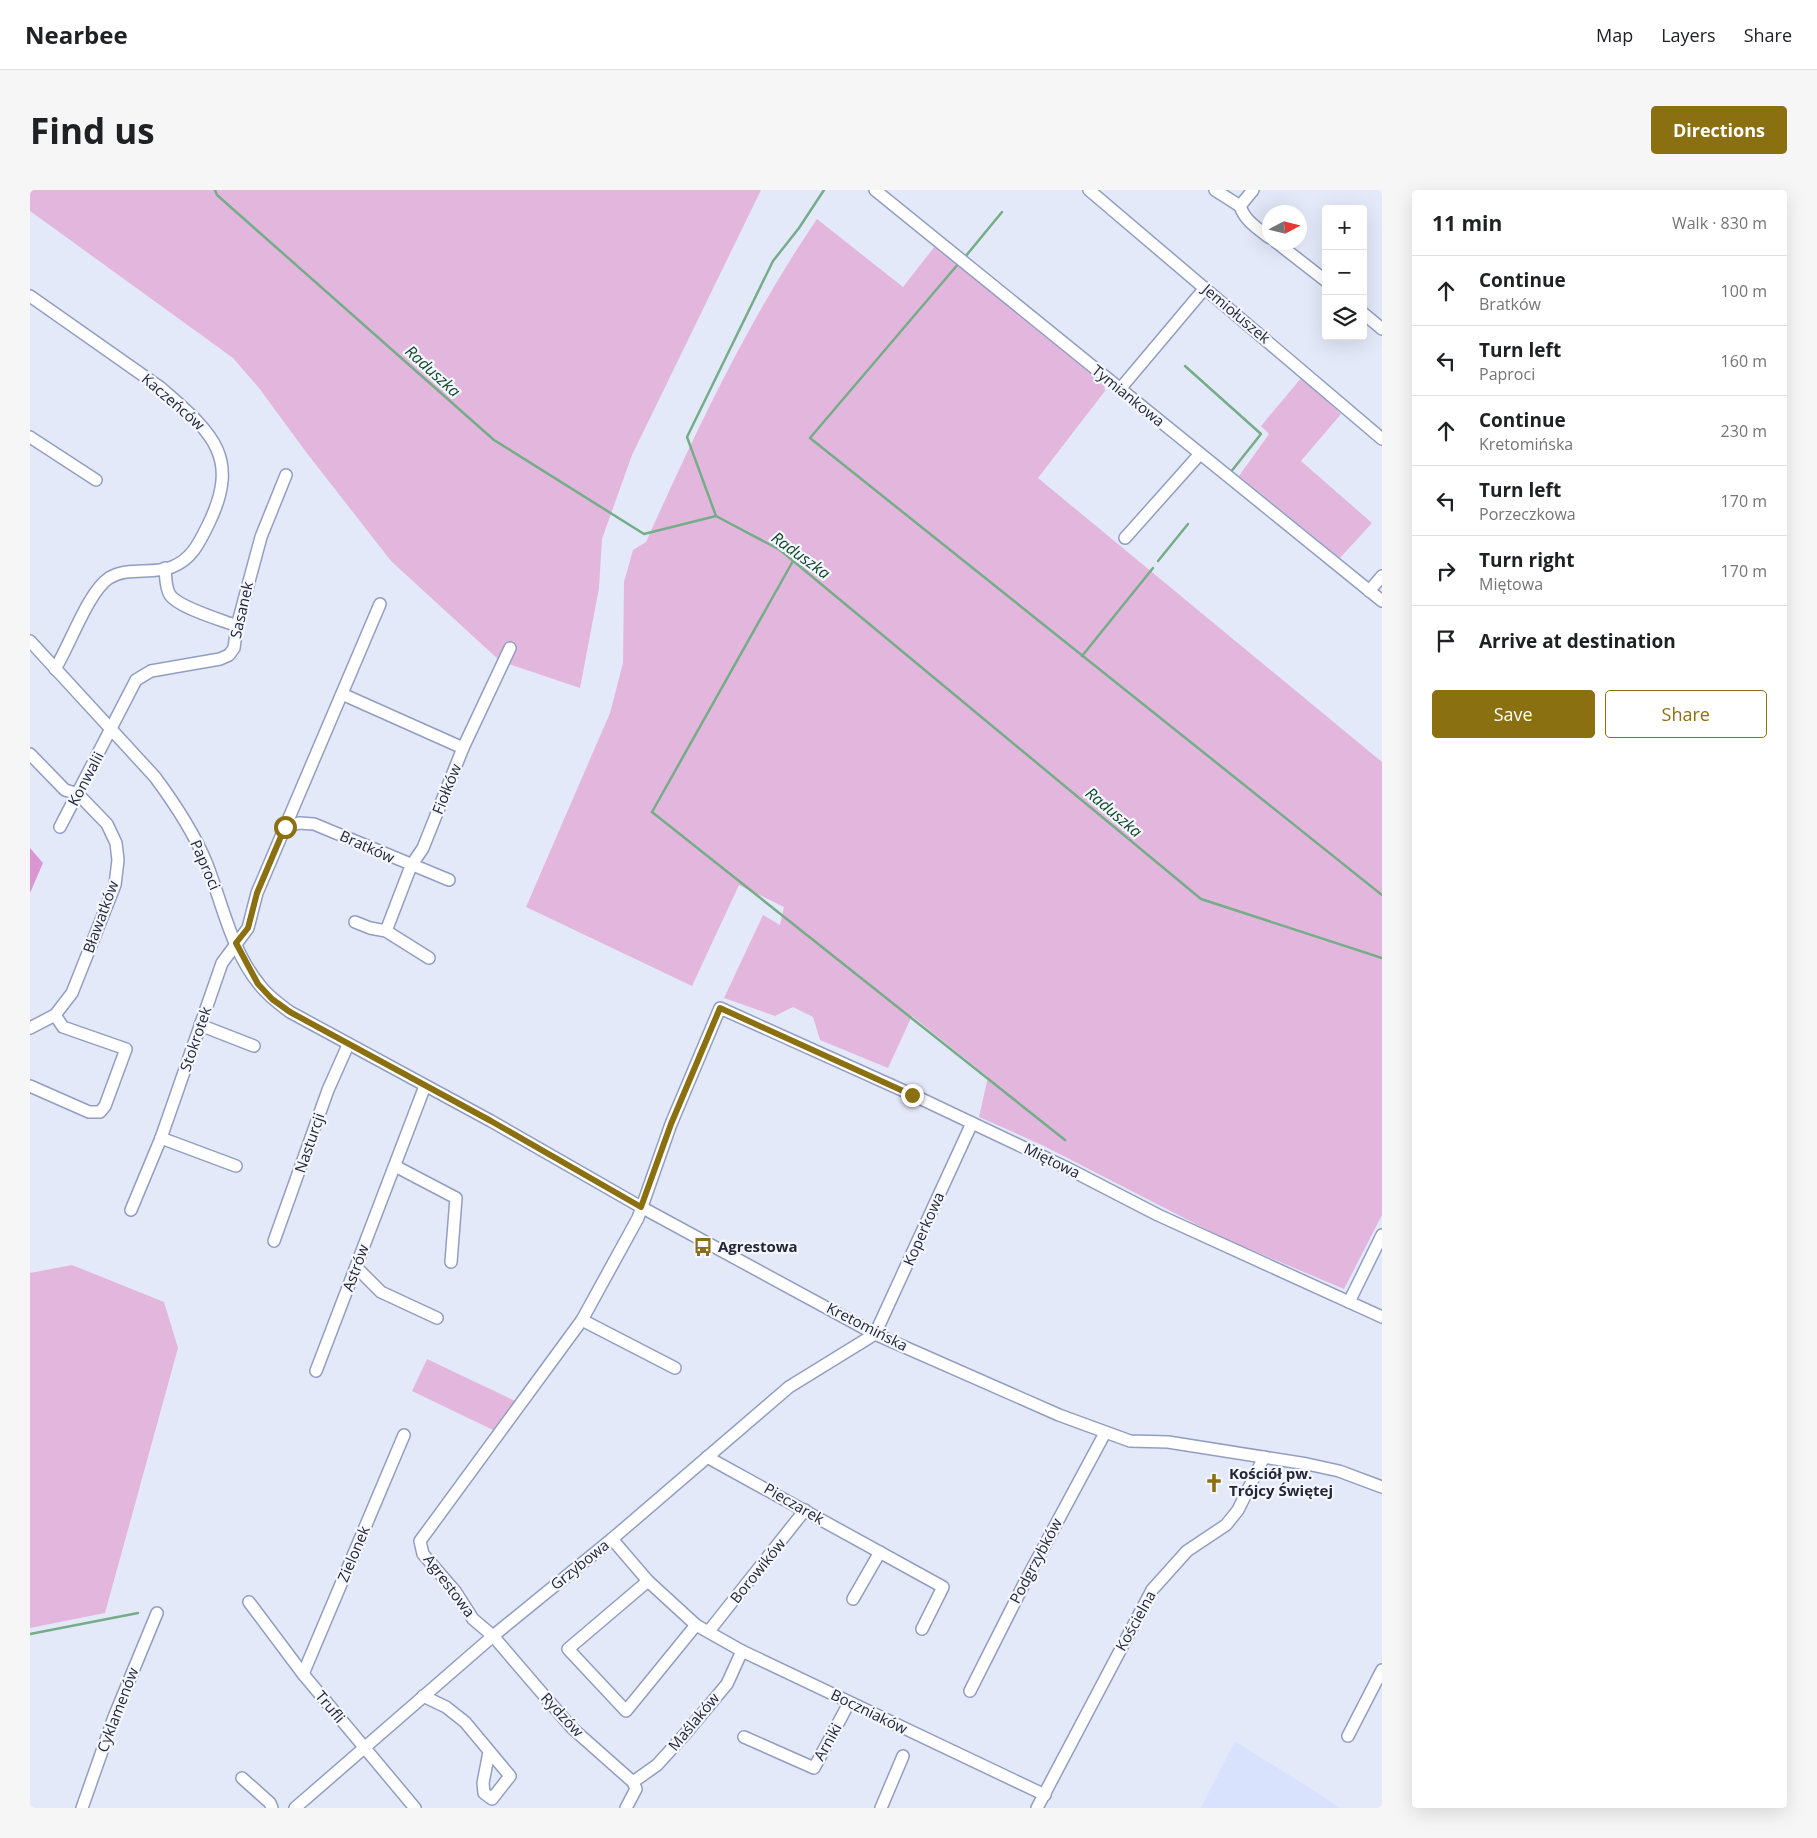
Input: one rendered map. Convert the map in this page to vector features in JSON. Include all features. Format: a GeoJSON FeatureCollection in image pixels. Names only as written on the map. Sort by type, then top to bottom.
{"type":"FeatureCollection","features":[{"type":"Feature","properties":{"kind":"street","name":"Tymiankowa"},"geometry":{"type":"LineString","coordinates":[[875,190],[1199,455],[1382,601]]}},
{"type":"Feature","properties":{"kind":"street","name":"Jemiołuszek"},"geometry":{"type":"LineString","coordinates":[[1090,190],[1382,439]]}},
{"type":"Feature","properties":{"kind":"street"},"geometry":{"type":"LineString","coordinates":[[1215,190],[1240,206],[1249,222],[1262,232]]}},
{"type":"Feature","properties":{"kind":"street"},"geometry":{"type":"LineString","coordinates":[[1240,206],[1252,190]]}},
{"type":"Feature","properties":{"kind":"street"},"geometry":{"type":"LineString","coordinates":[[1286,250],[1322,278]]}},
{"type":"Feature","properties":{"kind":"street"},"geometry":{"type":"LineString","coordinates":[[1120,389],[1205,288]]}},
{"type":"Feature","properties":{"kind":"street","name":"Kaczeńców"},"geometry":{"type":"LineString","coordinates":[[30,296],[162,388],[203,426],[219,452],[223,484],[212,518],[198,546],[188,558],[165,568],[120,574],[109,578],[100,586],[56,669]]}},
{"type":"Feature","properties":{"kind":"street"},"geometry":{"type":"LineString","coordinates":[[1367,317],[1382,330]]}},
{"type":"Feature","properties":{"kind":"street"},"geometry":{"type":"LineString","coordinates":[[30,437],[96,480]]}},
{"type":"Feature","properties":{"kind":"street"},"geometry":{"type":"LineString","coordinates":[[1125,538],[1199,455]]}},
{"type":"Feature","properties":{"kind":"street","name":"Sasanek"},"geometry":{"type":"LineString","coordinates":[[110,730],[136,680],[151,671],[229,655],[234,648],[237,626],[261,537],[286,474]]}},
{"type":"Feature","properties":{"kind":"street"},"geometry":{"type":"LineString","coordinates":[[165,568],[167,586],[171,596],[184,605],[237,626]]}},
{"type":"Feature","properties":{"kind":"street"},"geometry":{"type":"LineString","coordinates":[[1369,591],[1382,576]]}},
{"type":"Feature","properties":{"kind":"street"},"geometry":{"type":"LineString","coordinates":[[236,943],[248,928],[257,893],[380,604]]}},
{"type":"Feature","properties":{"kind":"street","name":"Paproci"},"geometry":{"type":"LineString","coordinates":[[30,641],[155,777],[189,828],[206,861],[236,943],[258,984],[272,999],[302,1019],[389,1067]]}},
{"type":"Feature","properties":{"kind":"street","name":"Fiołków"},"geometry":{"type":"LineString","coordinates":[[386,931],[411,866],[423,848],[463,748],[510,648]]}},
{"type":"Feature","properties":{"kind":"street"},"geometry":{"type":"LineString","coordinates":[[342,694],[463,748]]}},
{"type":"Feature","properties":{"kind":"street","name":"Konwalii"},"geometry":{"type":"LineString","coordinates":[[60,827],[110,730]]}},
{"type":"Feature","properties":{"kind":"street","name":"Bławatków"},"geometry":{"type":"LineString","coordinates":[[30,754],[66,790],[78,794],[107,824],[116,843],[115,885],[72,993],[55,1014],[30,1028]]}},
{"type":"Feature","properties":{"kind":"street","name":"Bratków"},"geometry":{"type":"LineString","coordinates":[[285,827],[298,823],[314,824],[411,866],[449,880]]}},
{"type":"Feature","properties":{"kind":"street"},"geometry":{"type":"LineString","coordinates":[[355,922],[370,928],[386,931],[429,958]]}},
{"type":"Feature","properties":{"kind":"street","name":"Stokrotek"},"geometry":{"type":"LineString","coordinates":[[131,1210],[161,1138],[222,963],[236,943]]}},
{"type":"Feature","properties":{"kind":"street","name":"Miętowa"},"geometry":{"type":"LineString","coordinates":[[720,1008],[972,1123],[1065,1167],[1158,1215],[1382,1317]]}},
{"type":"Feature","properties":{"kind":"street","name":"Agrestowa"},"geometry":{"type":"LineString","coordinates":[[493,1636],[473,1619],[455,1591],[423,1554],[420,1541],[582,1320],[638,1218],[671,1124],[720,1008]]}},
{"type":"Feature","properties":{"kind":"street"},"geometry":{"type":"LineString","coordinates":[[30,1086],[89,1112],[100,1112],[105,1106],[126,1050],[63,1026],[55,1014]]}},
{"type":"Feature","properties":{"kind":"street"},"geometry":{"type":"LineString","coordinates":[[200,1025],[254,1046]]}},
{"type":"Feature","properties":{"kind":"street","name":"Nasturcji"},"geometry":{"type":"LineString","coordinates":[[274,1242],[328,1090],[348,1045]]}},
{"type":"Feature","properties":{"kind":"street","name":"Kretomińska"},"geometry":{"type":"LineString","coordinates":[[389,1067],[526,1140],[641,1207],[875,1334],[1105,1433],[1130,1441],[1168,1442],[1332,1469],[1382,1486]]}},
{"type":"Feature","properties":{"kind":"street","name":"Astrów"},"geometry":{"type":"LineString","coordinates":[[316,1371],[357,1268],[425,1086]]}},
{"type":"Feature","properties":{"kind":"street","name":"Koperkowa"},"geometry":{"type":"LineString","coordinates":[[875,1334],[972,1123]]}},
{"type":"Feature","properties":{"kind":"street"},"geometry":{"type":"LineString","coordinates":[[161,1138],[236,1166]]}},
{"type":"Feature","properties":{"kind":"street"},"geometry":{"type":"LineString","coordinates":[[395,1166],[456,1198],[451,1262]]}},
{"type":"Feature","properties":{"kind":"street"},"geometry":{"type":"LineString","coordinates":[[1349,1302],[1382,1235]]}},
{"type":"Feature","properties":{"kind":"street"},"geometry":{"type":"LineString","coordinates":[[357,1268],[381,1292],[436,1318]]}},
{"type":"Feature","properties":{"kind":"street"},"geometry":{"type":"LineString","coordinates":[[582,1320],[675,1368]]}},
{"type":"Feature","properties":{"kind":"street","name":"Grzybowa"},"geometry":{"type":"LineString","coordinates":[[295,1808],[493,1636],[612,1539],[789,1388],[875,1334]]}},
{"type":"Feature","properties":{"kind":"street","name":"Podgrzybków"},"geometry":{"type":"LineString","coordinates":[[970,1691],[1026,1580],[1105,1433]]}},
{"type":"Feature","properties":{"kind":"street","name":"Zielonek"},"geometry":{"type":"LineString","coordinates":[[303,1674],[404,1435]]}},
{"type":"Feature","properties":{"kind":"street","name":"Pieczarek"},"geometry":{"type":"LineString","coordinates":[[707,1457],[943,1587],[922,1629]]}},
{"type":"Feature","properties":{"kind":"street","name":"Kościelna"},"geometry":{"type":"LineString","coordinates":[[1037,1808],[1152,1590],[1187,1551],[1226,1525],[1238,1510],[1264,1457]]}},
{"type":"Feature","properties":{"kind":"street","name":"Borowików"},"geometry":{"type":"LineString","coordinates":[[710,1631],[805,1510]]}},
{"type":"Feature","properties":{"kind":"street","name":"Boczniaków"},"geometry":{"type":"LineString","coordinates":[[612,1539],[648,1581],[696,1625],[710,1631],[742,1651],[1045,1794]]}},
{"type":"Feature","properties":{"kind":"street"},"geometry":{"type":"LineString","coordinates":[[853,1599],[880,1552]]}},
{"type":"Feature","properties":{"kind":"street"},"geometry":{"type":"LineString","coordinates":[[648,1581],[568,1649],[626,1711],[696,1625]]}},
{"type":"Feature","properties":{"kind":"street","name":"Trufli"},"geometry":{"type":"LineString","coordinates":[[249,1602],[303,1674],[416,1808]]}},
{"type":"Feature","properties":{"kind":"street","name":"Cyklamenów"},"geometry":{"type":"LineString","coordinates":[[82,1808],[114,1717],[157,1614]]}},
{"type":"Feature","properties":{"kind":"street","name":"Rydzów"},"geometry":{"type":"LineString","coordinates":[[493,1636],[572,1728],[635,1786]]}},
{"type":"Feature","properties":{"kind":"street","name":"Maślaków"},"geometry":{"type":"LineString","coordinates":[[626,1808],[635,1786],[686,1733],[726,1684],[742,1651]]}},
{"type":"Feature","properties":{"kind":"street"},"geometry":{"type":"LineString","coordinates":[[1348,1736],[1382,1670]]}},
{"type":"Feature","properties":{"kind":"street"},"geometry":{"type":"LineString","coordinates":[[424,1696],[446,1707],[465,1722],[489,1752]]}},
{"type":"Feature","properties":{"kind":"street","name":"Arniki"},"geometry":{"type":"LineString","coordinates":[[744,1737],[814,1768],[850,1702]]}},
{"type":"Feature","properties":{"kind":"street"},"geometry":{"type":"LineString","coordinates":[[881,1808],[903,1756]]}},
{"type":"Feature","properties":{"kind":"street"},"geometry":{"type":"LineString","coordinates":[[242,1778],[273,1806]]}},
{"type":"Feature","properties":{"kind":"shaded area"},"geometry":{"type":"Polygon","coordinates":[[[30,190],[761,190],[632,455],[602,539],[599,588],[580,688],[500,661],[391,561],[259,388],[233,358],[30,211],[30,190]]]}},
{"type":"Feature","properties":{"kind":"shaded area"},"geometry":{"type":"Polygon","coordinates":[[[817,219],[903,287],[935,246],[1104,383],[1105,391],[1038,478],[1382,762],[1382,1215],[1344,1289],[1223,1238],[1042,1145],[979,1117],[988,1077],[912,1016],[888,1068],[820,1040],[813,1017],[793,1007],[775,1016],[724,998],[763,915],[780,925],[784,907],[739,885],[692,986],[526,907],[610,713],[623,663],[624,582],[633,550],[646,542],[724,377],[768,296],[817,219]]]}},
{"type":"Feature","properties":{"kind":"shaded area"},"geometry":{"type":"Polygon","coordinates":[[[1302,377],[1341,414],[1301,461],[1372,523],[1340,558],[1239,476],[1269,434],[1261,426],[1302,377]]]}},
{"type":"Feature","properties":{"kind":"shaded area"},"geometry":{"type":"Polygon","coordinates":[[[30,848],[43,863],[30,893],[30,848]]]}},
{"type":"Feature","properties":{"kind":"shaded area"},"geometry":{"type":"Polygon","coordinates":[[[72,1265],[164,1302],[178,1348],[105,1613],[30,1628],[30,1273],[72,1265]]]}},
{"type":"Feature","properties":{"kind":"shaded area"},"geometry":{"type":"Polygon","coordinates":[[[427,1359],[515,1401],[493,1430],[412,1391],[427,1359]]]}},
{"type":"Feature","properties":{"kind":"shaded area"},"geometry":{"type":"Polygon","coordinates":[[[1235,1741],[1341,1808],[1201,1808],[1235,1741]]]}},
{"type":"Feature","properties":{"kind":"waterway","name":"Raduszka"},"geometry":{"type":"LineString","coordinates":[[215,190],[217,195],[494,440],[644,534],[716,516],[780,550],[1201,899],[1382,958]]}},
{"type":"Feature","properties":{"kind":"waterway"},"geometry":{"type":"LineString","coordinates":[[716,516],[687,437],[773,261],[799,228],[824,190]]}},
{"type":"Feature","properties":{"kind":"waterway"},"geometry":{"type":"LineString","coordinates":[[965,257],[1002,212]]}},
{"type":"Feature","properties":{"kind":"waterway"},"geometry":{"type":"LineString","coordinates":[[959,263],[810,438],[1382,895]]}},
{"type":"Feature","properties":{"kind":"waterway"},"geometry":{"type":"LineString","coordinates":[[1185,366],[1261,434],[1230,473]]}},
{"type":"Feature","properties":{"kind":"waterway"},"geometry":{"type":"LineString","coordinates":[[1158,561],[1188,524]]}},
{"type":"Feature","properties":{"kind":"waterway"},"geometry":{"type":"LineString","coordinates":[[793,561],[652,812],[1065,1140]]}},
{"type":"Feature","properties":{"kind":"waterway"},"geometry":{"type":"LineString","coordinates":[[1082,656],[1153,568]]}},
{"type":"Feature","properties":{"kind":"waterway"},"geometry":{"type":"LineString","coordinates":[[30,1634],[138,1613]]}},
{"type":"Feature","properties":{"kind":"place","name":"Agrestowa"},"geometry":{"type":"Point","coordinates":[703,1247]}},
{"type":"Feature","properties":{"kind":"place","name":"Kościół pw. Trójcy Świętej"},"geometry":{"type":"Point","coordinates":[1214,1483]}},
{"type":"Feature","properties":{"kind":"route"},"geometry":{"type":"LineString","coordinates":[[285,827],[257,893],[248,928],[236,943],[258,984],[272,999],[307,1023],[560,1159],[641,1207],[671,1124],[720,1008],[912,1095]]}}]}
